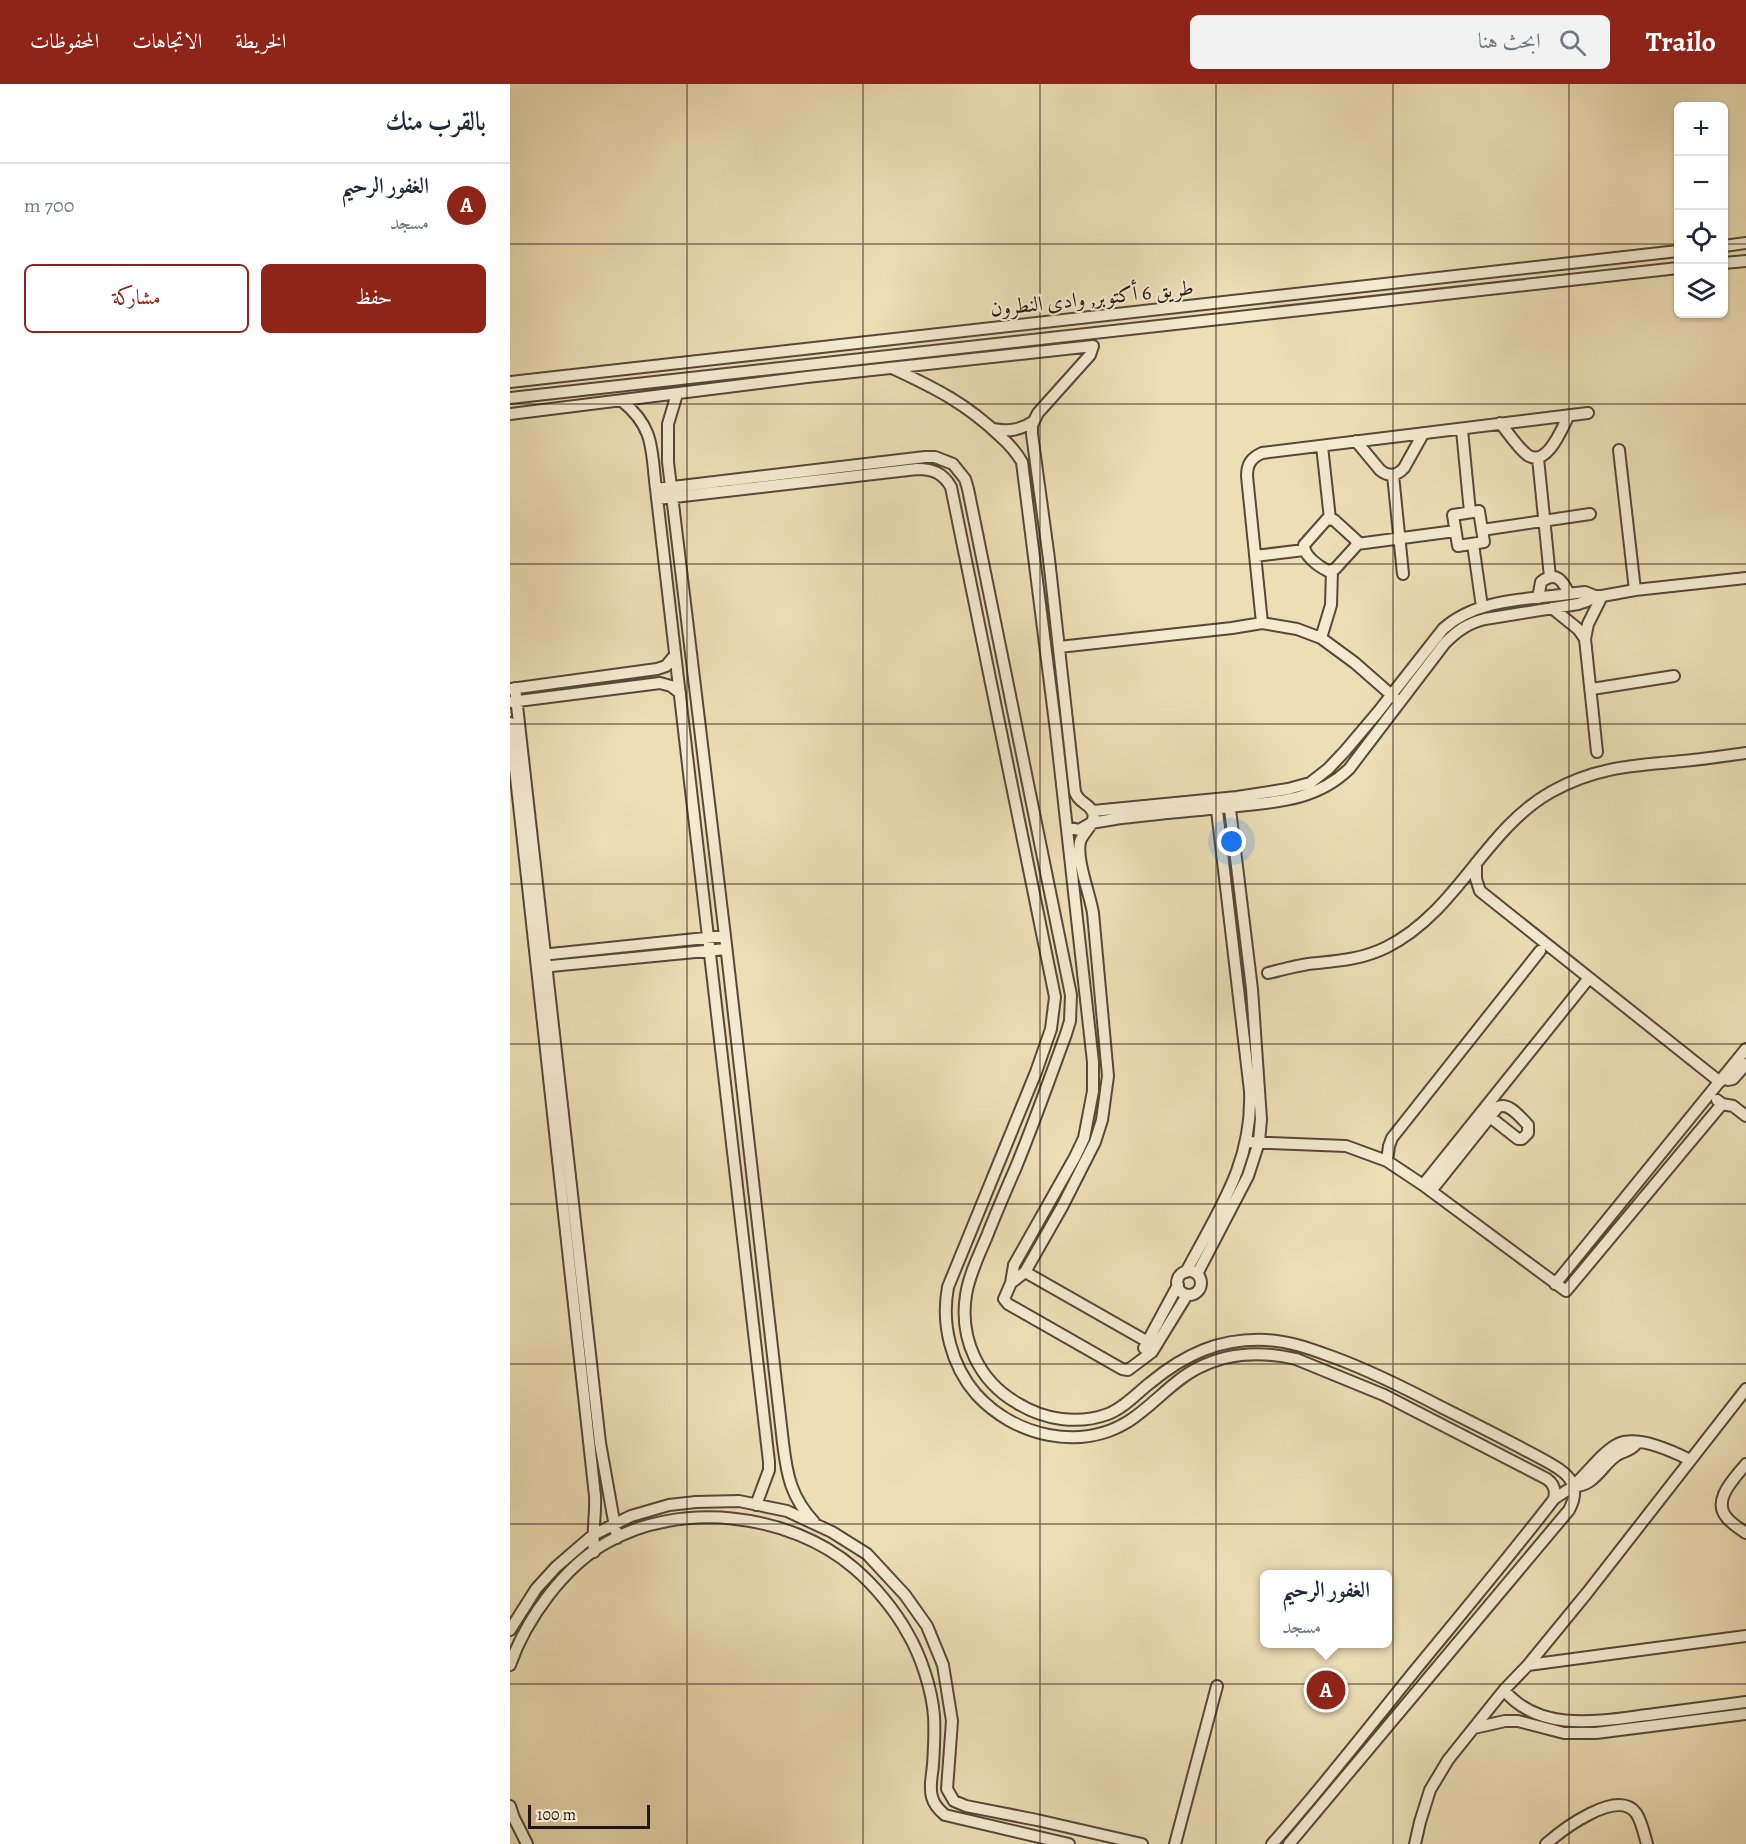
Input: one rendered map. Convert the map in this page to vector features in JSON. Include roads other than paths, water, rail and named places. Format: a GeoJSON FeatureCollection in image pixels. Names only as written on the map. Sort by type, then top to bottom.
{"type":"FeatureCollection","features":[{"type":"Feature","properties":{"kind":"street"},"geometry":{"type":"LineString","coordinates":[[1728,245],[1746,243]]}},
{"type":"Feature","properties":{"kind":"street","name":"طريق 6 أكتوبر, وادى النطرون"},"geometry":{"type":"LineString","coordinates":[[510,382],[1674,251]]}},
{"type":"Feature","properties":{"kind":"street"},"geometry":{"type":"LineString","coordinates":[[1728,263],[1746,261]]}},
{"type":"Feature","properties":{"kind":"street","name":"طريق 6 أكتوبر, وادى النطرون"},"geometry":{"type":"LineString","coordinates":[[510,398],[1674,268]]}},
{"type":"Feature","properties":{"kind":"street"},"geometry":{"type":"LineString","coordinates":[[510,414],[1093,346],[1090,355],[1041,409],[1034,421],[1032,434],[1076,796],[1093,811],[1094,818],[1080,843],[1079,878],[1093,1062],[1093,1091],[1089,1121],[1080,1149],[1014,1265],[1011,1283],[1004,1299],[1008,1304],[1122,1369],[1130,1369],[1154,1349],[1187,1295]]}},
{"type":"Feature","properties":{"kind":"street"},"geometry":{"type":"LineString","coordinates":[[894,368],[948,395],[964,406],[993,429],[1019,457],[1025,476],[1067,827],[1079,878],[1089,893],[1093,913],[1108,1076],[1102,1120],[1095,1142],[1051,1226],[1025,1272],[1011,1283]]}},
{"type":"Feature","properties":{"kind":"street"},"geometry":{"type":"LineString","coordinates":[[554,377],[557,408]]}},
{"type":"Feature","properties":{"kind":"street"},"geometry":{"type":"LineString","coordinates":[[677,394],[668,424],[668,462],[786,1466],[789,1484],[796,1499],[814,1522]]}},
{"type":"Feature","properties":{"kind":"street"},"geometry":{"type":"LineString","coordinates":[[622,401],[643,422],[650,438],[657,494],[737,1177],[768,1470],[756,1504]]}},
{"type":"Feature","properties":{"kind":"street"},"geometry":{"type":"LineString","coordinates":[[1262,622],[1247,476],[1247,468],[1255,456],[1262,453],[1588,413]]}},
{"type":"Feature","properties":{"kind":"street"},"geometry":{"type":"LineString","coordinates":[[1500,423],[1527,454],[1538,458],[1550,450],[1569,415]]}},
{"type":"Feature","properties":{"kind":"street"},"geometry":{"type":"LineString","coordinates":[[993,429],[1011,431],[1034,421]]}},
{"type":"Feature","properties":{"kind":"street"},"geometry":{"type":"LineString","coordinates":[[1462,430],[1470,512]]}},
{"type":"Feature","properties":{"kind":"street"},"geometry":{"type":"LineString","coordinates":[[1356,441],[1382,472],[1393,475],[1404,468],[1423,434]]}},
{"type":"Feature","properties":{"kind":"street"},"geometry":{"type":"LineString","coordinates":[[1322,446],[1330,519],[1356,539],[1357,544]]}},
{"type":"Feature","properties":{"kind":"street"},"geometry":{"type":"LineString","coordinates":[[1619,450],[1635,590]]}},
{"type":"Feature","properties":{"kind":"street"},"geometry":{"type":"LineString","coordinates":[[657,494],[925,457],[935,457],[953,464],[965,479],[1071,995],[1070,1021],[1034,1122],[977,1260],[966,1297],[965,1320],[969,1346],[977,1364],[996,1388],[1031,1411],[1049,1417],[1085,1419],[1108,1414],[1120,1408],[1170,1366],[1205,1349],[1231,1342],[1271,1340],[1297,1344],[1391,1381],[1559,1468],[1568,1475],[1574,1486],[1573,1503],[1569,1510],[1289,1844]]}},
{"type":"Feature","properties":{"kind":"street"},"geometry":{"type":"LineString","coordinates":[[1538,458],[1550,577]]}},
{"type":"Feature","properties":{"kind":"street"},"geometry":{"type":"LineString","coordinates":[[653,464],[668,462]]}},
{"type":"Feature","properties":{"kind":"street"},"geometry":{"type":"LineString","coordinates":[[672,492],[916,468],[936,471],[947,481],[954,497],[1054,991],[1051,1029],[1036,1072],[948,1287],[945,1305],[947,1332],[954,1356],[968,1382],[984,1402],[1005,1418],[1043,1434],[1074,1438],[1096,1435],[1132,1419],[1185,1375],[1210,1362],[1236,1355],[1267,1354],[1289,1358],[1384,1395],[1551,1481],[1555,1490],[1554,1499]]}},
{"type":"Feature","properties":{"kind":"street"},"geometry":{"type":"LineString","coordinates":[[1025,476],[1038,475]]}},
{"type":"Feature","properties":{"kind":"street"},"geometry":{"type":"LineString","coordinates":[[1393,475],[1403,574]]}},
{"type":"Feature","properties":{"kind":"street"},"geometry":{"type":"LineString","coordinates":[[1028,501],[1041,500]]}},
{"type":"Feature","properties":{"kind":"street"},"geometry":{"type":"LineString","coordinates":[[1479,511],[1482,530],[1484,542],[1458,546],[1453,515],[1479,511]]}},
{"type":"Feature","properties":{"kind":"street"},"geometry":{"type":"LineString","coordinates":[[1482,530],[1590,514]]}},
{"type":"Feature","properties":{"kind":"street"},"geometry":{"type":"LineString","coordinates":[[1330,519],[1324,521],[1304,545],[1304,550],[1324,569],[1332,570]]}},
{"type":"Feature","properties":{"kind":"street"},"geometry":{"type":"LineString","coordinates":[[1321,638],[1332,605],[1332,570],[1357,544],[1455,531]]}},
{"type":"Feature","properties":{"kind":"street"},"geometry":{"type":"LineString","coordinates":[[1033,544],[1046,542]]}},
{"type":"Feature","properties":{"kind":"street"},"geometry":{"type":"LineString","coordinates":[[1473,544],[1482,607]]}},
{"type":"Feature","properties":{"kind":"street"},"geometry":{"type":"LineString","coordinates":[[1255,556],[1304,550]]}},
{"type":"Feature","properties":{"kind":"street"},"geometry":{"type":"LineString","coordinates":[[1035,561],[1049,559]]}},
{"type":"Feature","properties":{"kind":"street"},"geometry":{"type":"LineString","coordinates":[[1538,598],[1542,582],[1550,577],[1562,581],[1569,594]]}},
{"type":"Feature","properties":{"kind":"street"},"geometry":{"type":"LineString","coordinates":[[1093,811],[1115,814],[1229,802],[1264,804],[1306,796],[1333,784],[1357,759],[1445,643],[1467,625],[1498,616],[1587,602],[1599,596],[1746,578]]}},
{"type":"Feature","properties":{"kind":"street"},"geometry":{"type":"LineString","coordinates":[[1229,802],[1288,789],[1310,783],[1318,778],[1345,751],[1443,629],[1461,615],[1482,607],[1538,598],[1585,592],[1599,596]]}},
{"type":"Feature","properties":{"kind":"street"},"geometry":{"type":"LineString","coordinates":[[1598,752],[1585,639],[1599,596]]}},
{"type":"Feature","properties":{"kind":"street"},"geometry":{"type":"LineString","coordinates":[[1552,608],[1578,629],[1585,639]]}},
{"type":"Feature","properties":{"kind":"street"},"geometry":{"type":"LineString","coordinates":[[1059,647],[1262,622],[1297,629],[1321,638],[1348,657],[1401,702]]}},
{"type":"Feature","properties":{"kind":"street"},"geometry":{"type":"LineString","coordinates":[[594,1552],[592,1534],[595,1521],[595,1496],[513,688],[657,669],[666,666],[675,655]]}},
{"type":"Feature","properties":{"kind":"street"},"geometry":{"type":"LineString","coordinates":[[1592,689],[1674,676]]}},
{"type":"Feature","properties":{"kind":"street"},"geometry":{"type":"LineString","coordinates":[[513,701],[660,683],[671,686],[680,693]]}},
{"type":"Feature","properties":{"kind":"street"},"geometry":{"type":"LineString","coordinates":[[510,723],[600,1443],[617,1538]]}},
{"type":"Feature","properties":{"kind":"street"},"geometry":{"type":"LineString","coordinates":[[1056,731],[1068,729]]}},
{"type":"Feature","properties":{"kind":"street"},"geometry":{"type":"LineString","coordinates":[[1268,973],[1306,965],[1347,961],[1386,947],[1424,923],[1525,809],[1565,785],[1599,772],[1631,765],[1746,753]]}},
{"type":"Feature","properties":{"kind":"street"},"geometry":{"type":"LineString","coordinates":[[1141,1360],[1143,1351],[1178,1286],[1179,1277],[1192,1273],[1243,1188],[1259,1142],[1261,1099],[1249,966],[1229,802]]}},
{"type":"Feature","properties":{"kind":"street"},"geometry":{"type":"LineString","coordinates":[[1192,1273],[1243,1158],[1250,1118],[1250,1091],[1216,803]]}},
{"type":"Feature","properties":{"kind":"street"},"geometry":{"type":"LineString","coordinates":[[1067,827],[1079,830],[1115,814]]}},
{"type":"Feature","properties":{"kind":"street"},"geometry":{"type":"LineString","coordinates":[[1029,865],[1044,862]]}},
{"type":"Feature","properties":{"kind":"street"},"geometry":{"type":"LineString","coordinates":[[1476,863],[1476,879],[1480,891]]}},
{"type":"Feature","properties":{"kind":"street"},"geometry":{"type":"LineString","coordinates":[[1453,892],[1467,889],[1480,891],[1589,978],[1722,1079],[1732,1080],[1746,1064]]}},
{"type":"Feature","properties":{"kind":"street"},"geometry":{"type":"LineString","coordinates":[[541,961],[725,936]]}},
{"type":"Feature","properties":{"kind":"street"},"geometry":{"type":"LineString","coordinates":[[541,961],[607,962],[726,950]]}},
{"type":"Feature","properties":{"kind":"street"},"geometry":{"type":"LineString","coordinates":[[1387,1161],[1392,1138],[1540,951]]}},
{"type":"Feature","properties":{"kind":"street"},"geometry":{"type":"LineString","coordinates":[[1236,968],[1249,966]]}},
{"type":"Feature","properties":{"kind":"street"},"geometry":{"type":"LineString","coordinates":[[1427,1188],[1589,978]]}},
{"type":"Feature","properties":{"kind":"street"},"geometry":{"type":"LineString","coordinates":[[1560,1287],[1746,1049]]}},
{"type":"Feature","properties":{"kind":"street"},"geometry":{"type":"LineString","coordinates":[[1710,1093],[1722,1104],[1733,1106],[1746,1116]]}},
{"type":"Feature","properties":{"kind":"street"},"geometry":{"type":"LineString","coordinates":[[1246,1142],[1346,1146],[1387,1161],[1560,1287],[1569,1289],[1722,1104]]}},
{"type":"Feature","properties":{"kind":"street"},"geometry":{"type":"LineString","coordinates":[[1427,1188],[1490,1118]]}},
{"type":"Feature","properties":{"kind":"street"},"geometry":{"type":"LineString","coordinates":[[1041,1220],[1051,1226]]}},
{"type":"Feature","properties":{"kind":"street"},"geometry":{"type":"LineString","coordinates":[[1025,1272],[1148,1342]]}},
{"type":"Feature","properties":{"kind":"street"},"geometry":{"type":"LineString","coordinates":[[1178,1286],[1187,1295],[1199,1290],[1201,1283],[1192,1273]]}},
{"type":"Feature","properties":{"kind":"street"},"geometry":{"type":"LineString","coordinates":[[1367,1387],[1374,1373]]}},
{"type":"Feature","properties":{"kind":"street"},"geometry":{"type":"LineString","coordinates":[[1384,1395],[1391,1381]]}},
{"type":"Feature","properties":{"kind":"street"},"geometry":{"type":"LineString","coordinates":[[1415,1844],[1424,1805],[1434,1782],[1448,1760],[1587,1593],[1746,1389]]}},
{"type":"Feature","properties":{"kind":"street"},"geometry":{"type":"LineString","coordinates":[[1272,1844],[1302,1811],[1416,1669],[1506,1562],[1554,1499],[1574,1486],[1580,1486],[1593,1480],[1615,1457],[1632,1450],[1637,1443],[1652,1445],[1690,1460]]}},
{"type":"Feature","properties":{"kind":"street"},"geometry":{"type":"LineString","coordinates":[[1746,1464],[1726,1490],[1721,1502],[1728,1520],[1746,1533]]}},
{"type":"Feature","properties":{"kind":"street"},"geometry":{"type":"LineString","coordinates":[[768,1470],[786,1466]]}},
{"type":"Feature","properties":{"kind":"street"},"geometry":{"type":"LineString","coordinates":[[510,1630],[529,1599],[546,1578],[592,1534],[614,1524],[669,1505],[696,1502],[739,1501],[787,1511],[814,1522],[867,1554],[905,1595],[927,1626],[944,1670],[952,1721],[947,1789],[951,1797],[958,1803],[1106,1840],[1142,1844]]}},
{"type":"Feature","properties":{"kind":"street"},"geometry":{"type":"LineString","coordinates":[[696,1502],[696,1518]]}},
{"type":"Feature","properties":{"kind":"street"},"geometry":{"type":"LineString","coordinates":[[510,1665],[530,1622],[548,1596],[569,1572],[607,1542],[651,1525],[696,1518],[734,1518],[779,1528],[817,1543],[853,1567],[874,1589],[909,1634],[925,1674],[934,1714],[932,1795],[936,1806],[945,1815],[1069,1844]]}},
{"type":"Feature","properties":{"kind":"street"},"geometry":{"type":"LineString","coordinates":[[1528,1665],[1746,1636]]}},
{"type":"Feature","properties":{"kind":"street"},"geometry":{"type":"LineString","coordinates":[[1175,1844],[1217,1686]]}},
{"type":"Feature","properties":{"kind":"street"},"geometry":{"type":"LineString","coordinates":[[1504,1690],[1532,1718]]}},
{"type":"Feature","properties":{"kind":"street"},"geometry":{"type":"LineString","coordinates":[[1474,1728],[1532,1718],[1588,1722],[1745,1708]]}},
{"type":"Feature","properties":{"kind":"street"},"geometry":{"type":"LineString","coordinates":[[1377,1719],[1388,1727]]}},
{"type":"Feature","properties":{"kind":"street"},"geometry":{"type":"LineString","coordinates":[[933,1763],[949,1762]]}},
{"type":"Feature","properties":{"kind":"street"},"geometry":{"type":"LineString","coordinates":[[1546,1844],[1585,1816],[1611,1805],[1624,1805],[1635,1812],[1647,1844]]}},
{"type":"Feature","properties":{"kind":"street"},"geometry":{"type":"LineString","coordinates":[[510,1806],[527,1844]]}},
{"type":"Feature","properties":{"kind":"place","name":"الغفور الرحيم"},"geometry":{"type":"Point","coordinates":[1326,1690]}}]}
